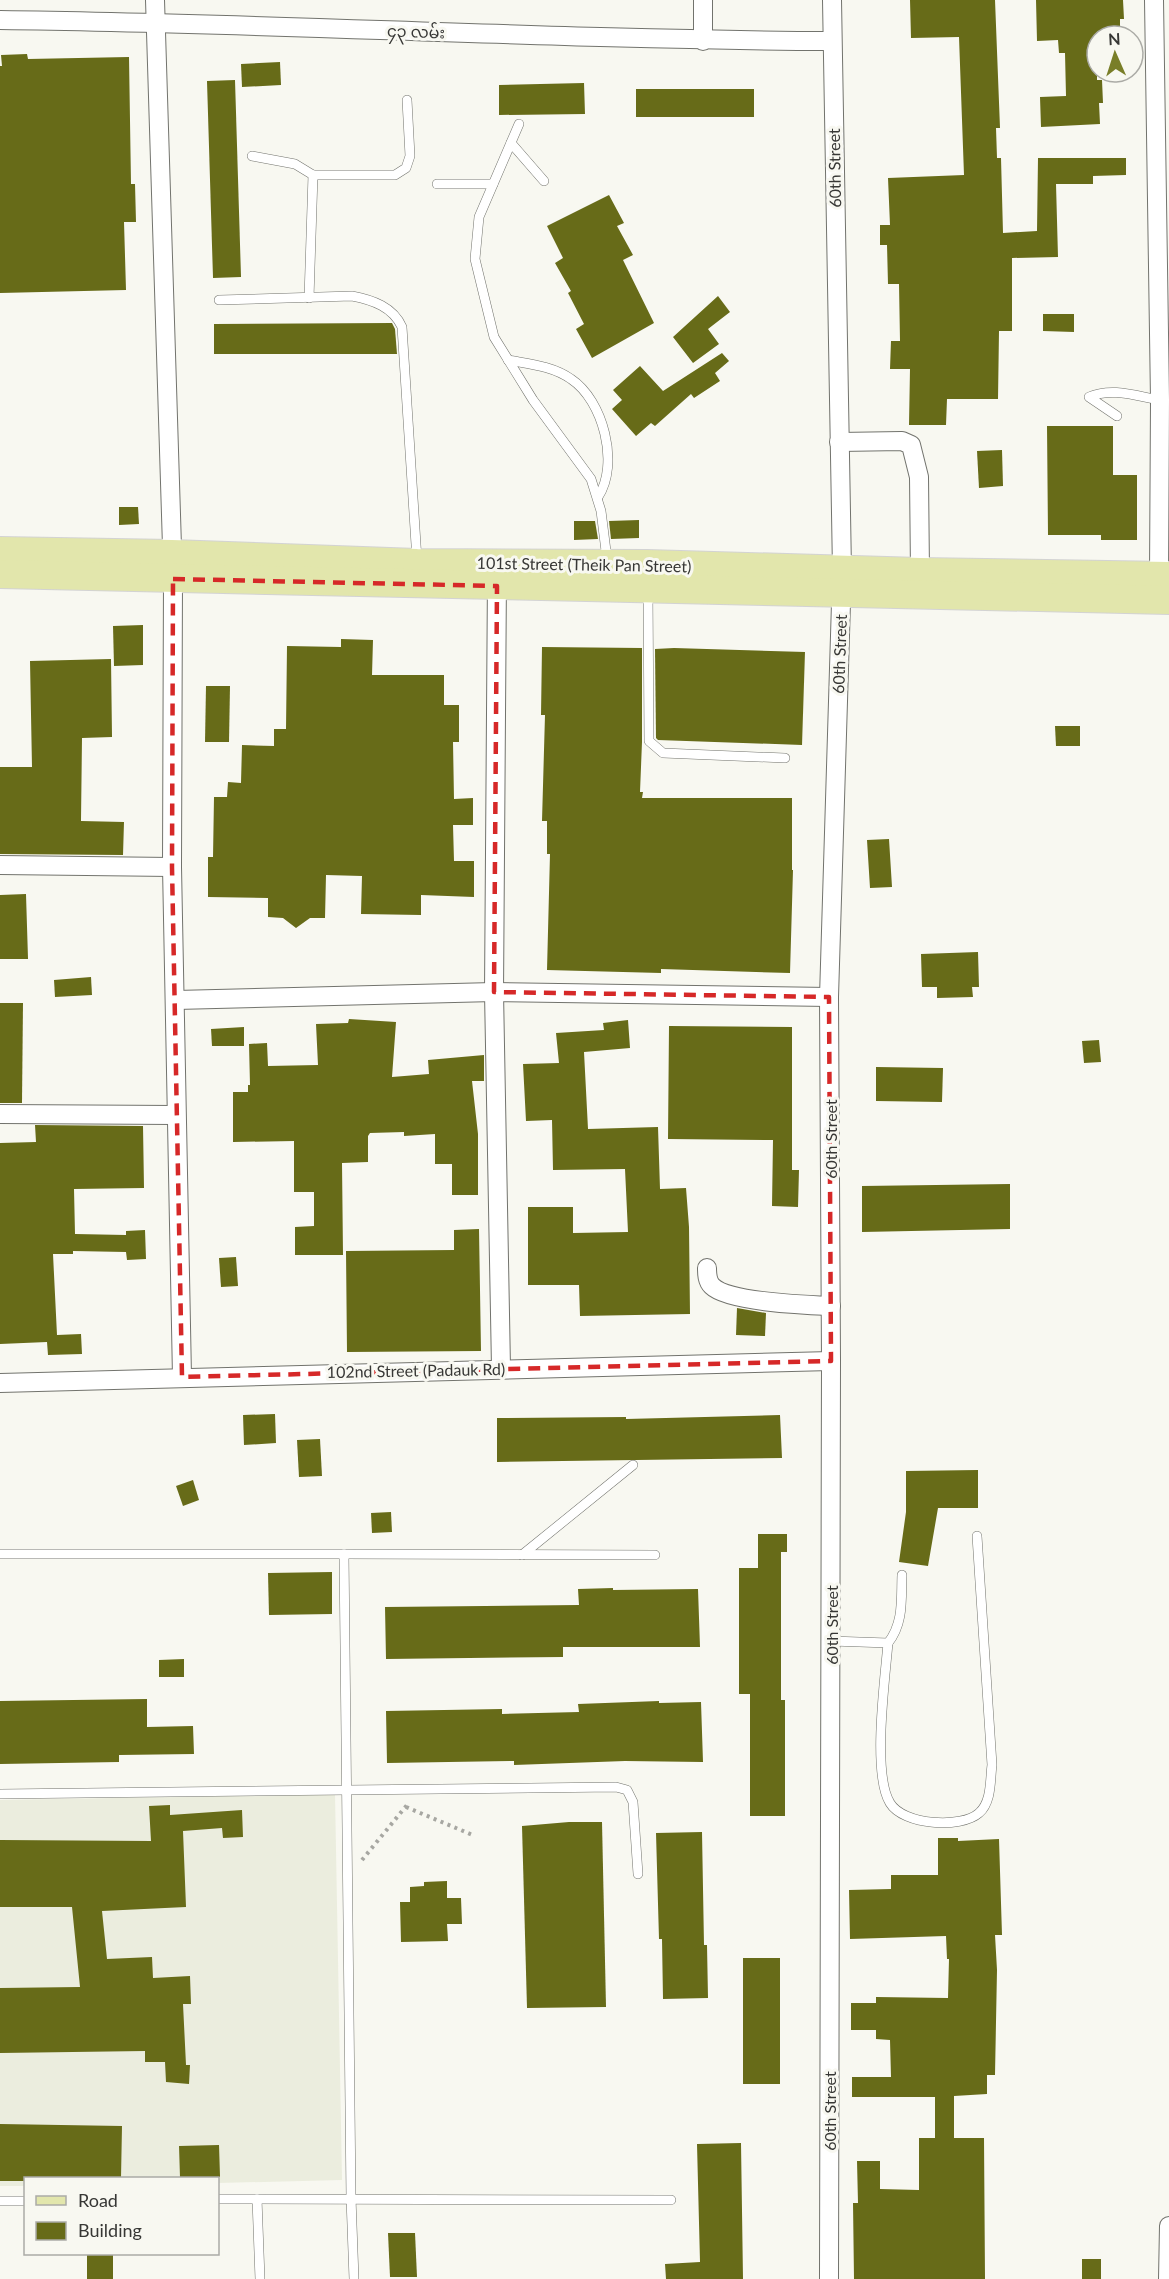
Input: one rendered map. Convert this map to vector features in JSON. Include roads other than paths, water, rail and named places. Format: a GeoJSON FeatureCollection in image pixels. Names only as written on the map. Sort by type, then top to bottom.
{"type":"FeatureCollection","features":[{"type":"Feature","properties":{"kind":"main road","name":"101st Street (Theik Pan Street)"},"geometry":{"type":"LineString","coordinates":[[0,551],[173,566],[974,585],[1166,584]]}},
{"type":"Feature","properties":{"kind":"main road","name":"101st Street (Theik Pan Street)"},"geometry":{"type":"LineString","coordinates":[[0,574],[173,566],[417,563],[497,575],[608,565],[648,577]]}},
{"type":"Feature","properties":{"kind":"main road","name":"101st Street (Theik Pan Street)"},"geometry":{"type":"LineString","coordinates":[[841,581],[920,573],[974,585]]}},
{"type":"Feature","properties":{"kind":"street"},"geometry":{"type":"LineString","coordinates":[[154,0],[173,566],[172,867],[182,1377]]}},
{"type":"Feature","properties":{"kind":"street"},"geometry":{"type":"LineString","coordinates":[[703,0],[703,41]]}},
{"type":"Feature","properties":{"kind":"street","name":"60th Street"},"geometry":{"type":"LineString","coordinates":[[829,2279],[831,1306],[829,998],[841,581],[832,0]]}},
{"type":"Feature","properties":{"kind":"street"},"geometry":{"type":"LineString","coordinates":[[1154,0],[1162,53],[1160,400],[1166,584]]}},
{"type":"Feature","properties":{"kind":"street","name":"၄၃ လမ်း"},"geometry":{"type":"LineString","coordinates":[[0,20],[156,22],[703,41],[832,41]]}},
{"type":"Feature","properties":{"kind":"street"},"geometry":{"type":"LineString","coordinates":[[839,442],[902,441],[911,445],[919,477],[920,573]]}},
{"type":"Feature","properties":{"kind":"street"},"geometry":{"type":"LineString","coordinates":[[497,575],[494,992],[501,1368]]}},
{"type":"Feature","properties":{"kind":"street"},"geometry":{"type":"LineString","coordinates":[[0,865],[172,867]]}},
{"type":"Feature","properties":{"kind":"street"},"geometry":{"type":"LineString","coordinates":[[176,1000],[494,992],[829,998]]}},
{"type":"Feature","properties":{"kind":"street"},"geometry":{"type":"LineString","coordinates":[[0,1114],[176,1115]]}},
{"type":"Feature","properties":{"kind":"street"},"geometry":{"type":"LineString","coordinates":[[707,1268],[708,1280],[712,1287],[728,1293],[763,1301],[831,1306]]}},
{"type":"Feature","properties":{"kind":"street","name":"102nd Street (Padauk Rd)"},"geometry":{"type":"LineString","coordinates":[[0,1383],[831,1361]]}},
{"type":"Feature","properties":{"kind":"street"},"geometry":{"type":"LineString","coordinates":[[1168,2279],[1169,2226]]}},
{"type":"Feature","properties":{"kind":"lane"},"geometry":{"type":"LineString","coordinates":[[252,156],[295,164],[313,175],[395,175],[406,168],[410,156],[408,100]]}},
{"type":"Feature","properties":{"kind":"lane"},"geometry":{"type":"LineString","coordinates":[[519,124],[479,216],[475,259],[494,337],[533,400],[591,479],[598,497],[604,526],[608,565]]}},
{"type":"Feature","properties":{"kind":"lane"},"geometry":{"type":"LineString","coordinates":[[511,143],[544,181]]}},
{"type":"Feature","properties":{"kind":"lane"},"geometry":{"type":"LineString","coordinates":[[309,298],[313,175]]}},
{"type":"Feature","properties":{"kind":"lane"},"geometry":{"type":"LineString","coordinates":[[437,184],[493,184]]}},
{"type":"Feature","properties":{"kind":"lane"},"geometry":{"type":"LineString","coordinates":[[219,300],[309,298],[336,295],[368,299],[397,316],[402,327],[417,563]]}},
{"type":"Feature","properties":{"kind":"lane"},"geometry":{"type":"LineString","coordinates":[[508,360],[540,366],[564,374],[573,380],[591,400],[600,416],[608,462],[607,480],[598,497]]}},
{"type":"Feature","properties":{"kind":"lane"},"geometry":{"type":"LineString","coordinates":[[1117,416],[1089,397],[1100,393],[1117,392],[1160,400]]}},
{"type":"Feature","properties":{"kind":"lane"},"geometry":{"type":"LineString","coordinates":[[648,577],[650,741],[663,753],[785,758]]}},
{"type":"Feature","properties":{"kind":"lane"},"geometry":{"type":"LineString","coordinates":[[522,1555],[633,1465]]}},
{"type":"Feature","properties":{"kind":"lane"},"geometry":{"type":"LineString","coordinates":[[902,1575],[900,1623],[888,1643],[881,1737],[883,1783],[890,1804],[905,1817],[934,1823],[962,1821],[979,1813],[988,1798],[992,1765],[977,1536]]}},
{"type":"Feature","properties":{"kind":"lane"},"geometry":{"type":"LineString","coordinates":[[0,1554],[655,1555]]}},
{"type":"Feature","properties":{"kind":"lane"},"geometry":{"type":"LineString","coordinates":[[344,1554],[351,2198],[354,2279]]}},
{"type":"Feature","properties":{"kind":"lane"},"geometry":{"type":"LineString","coordinates":[[831,1641],[888,1643]]}},
{"type":"Feature","properties":{"kind":"lane"},"geometry":{"type":"LineString","coordinates":[[0,1794],[616,1787],[627,1791],[633,1802],[638,1874]]}},
{"type":"Feature","properties":{"kind":"lane"},"geometry":{"type":"LineString","coordinates":[[219,2199],[671,2200]]}},
{"type":"Feature","properties":{"kind":"lane"},"geometry":{"type":"LineString","coordinates":[[257,2199],[260,2279]]}},
{"type":"Feature","properties":{"kind":"lane"},"geometry":{"type":"LineString","coordinates":[[0,2201],[24,2201]]}}]}
